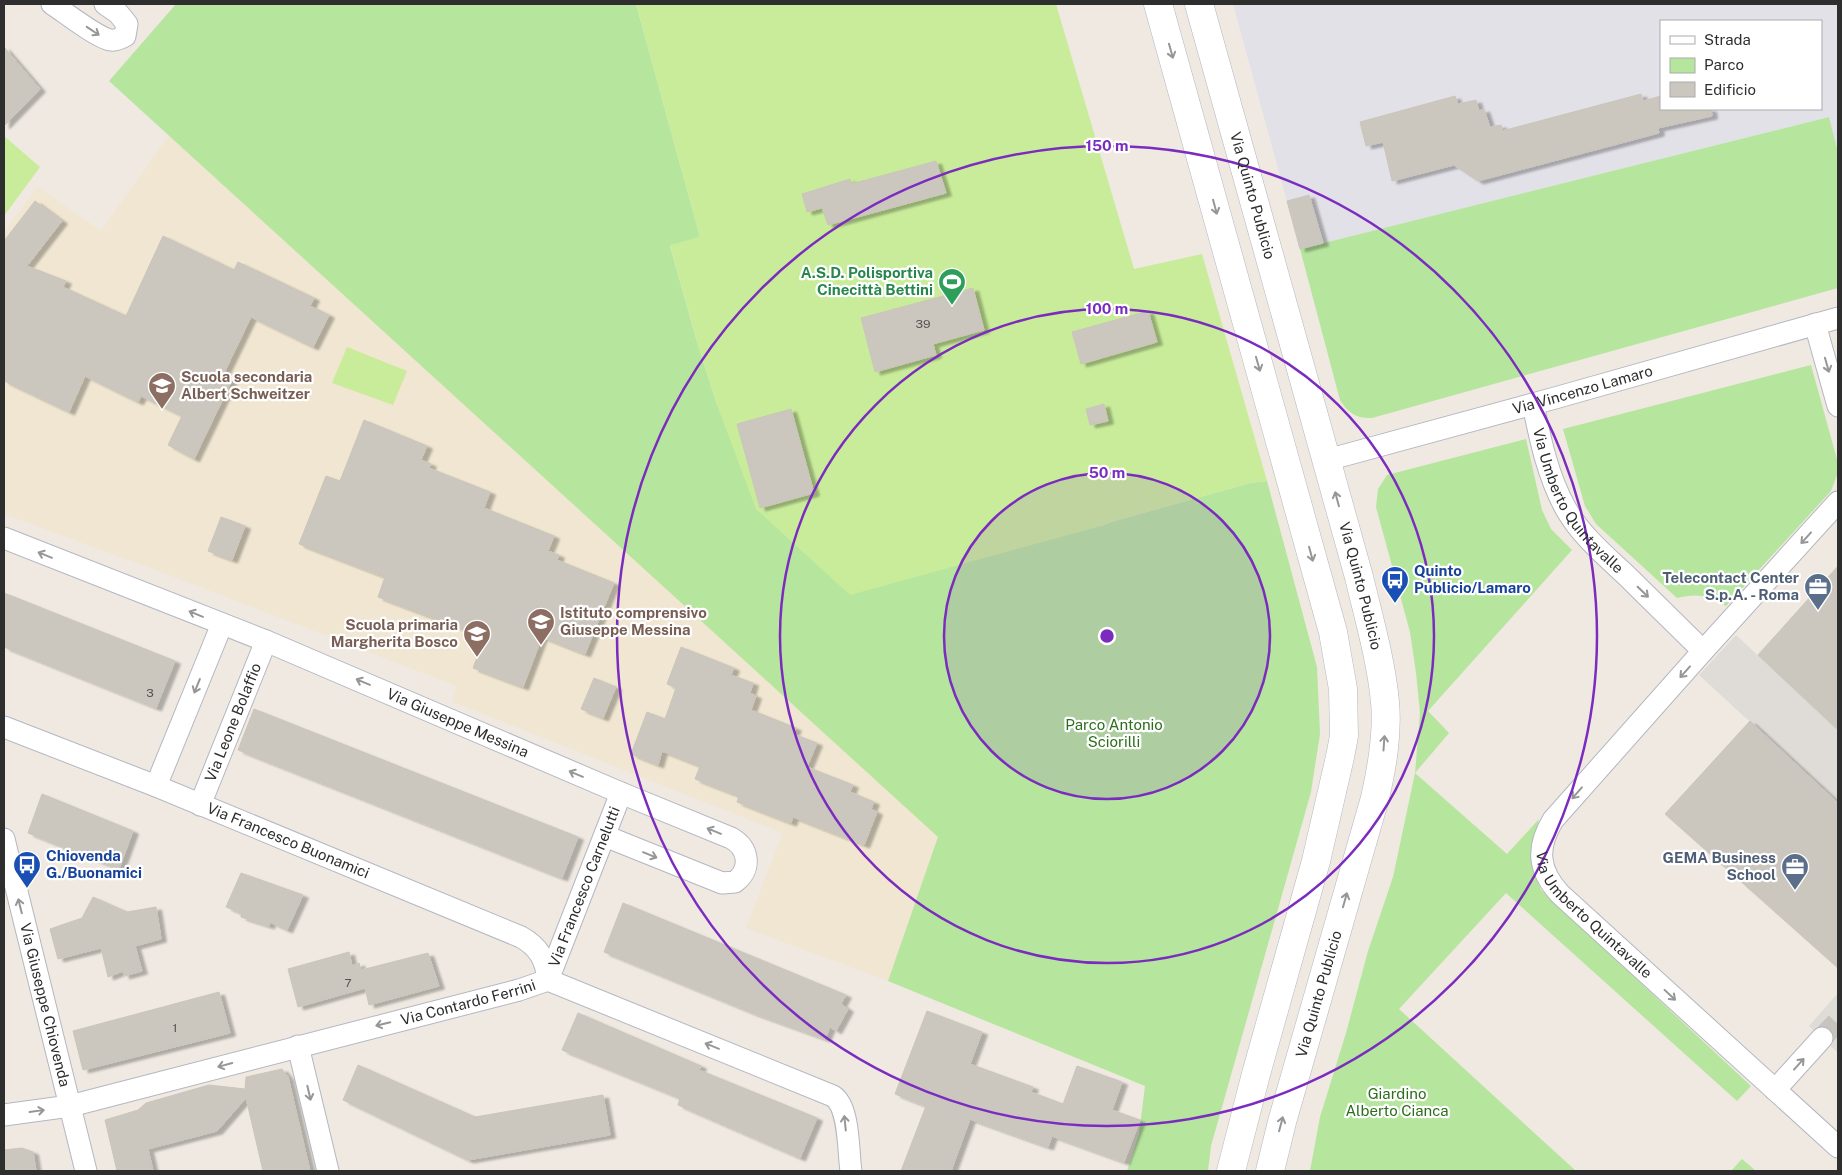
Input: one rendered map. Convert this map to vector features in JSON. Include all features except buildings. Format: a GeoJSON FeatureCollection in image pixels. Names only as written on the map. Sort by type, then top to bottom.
{"type":"FeatureCollection","features":[{"type":"Feature","properties":{"kind":"street"},"geometry":{"type":"LineString","coordinates":[[52,4],[103,38],[115,41],[125,36],[127,24],[118,13],[105,4]]}},
{"type":"Feature","properties":{"kind":"street"},"geometry":{"type":"LineString","coordinates":[[1158,4],[1337,650],[1343,689],[1344,736],[1335,786],[1231,1171]]}},
{"type":"Feature","properties":{"kind":"street","name":"Via Quinto Publicio"},"geometry":{"type":"LineString","coordinates":[[1199,4],[1358,578],[1378,658],[1385,704],[1384,747],[1375,798],[1282,1122],[1270,1171]]}},
{"type":"Feature","properties":{"kind":"street","name":"Via Vincenzo Lamaro"},"geometry":{"type":"LineString","coordinates":[[1326,460],[1838,318]]}},
{"type":"Feature","properties":{"kind":"street"},"geometry":{"type":"LineString","coordinates":[[1815,324],[1838,406]]}},
{"type":"Feature","properties":{"kind":"street","name":"Via Umberto Quintavalle"},"geometry":{"type":"LineString","coordinates":[[1533,404],[1538,429],[1552,475],[1561,500],[1574,521],[1593,544],[1703,651]]}},
{"type":"Feature","properties":{"kind":"street"},"geometry":{"type":"LineString","coordinates":[[1282,449],[1299,462],[1306,464],[1326,460]]}},
{"type":"Feature","properties":{"kind":"street","name":"Via Umberto Quintavalle"},"geometry":{"type":"LineString","coordinates":[[1838,502],[1553,820],[1542,845],[1543,867],[1550,883],[1560,894],[1838,1147]]}},
{"type":"Feature","properties":{"kind":"street","name":"Via Giuseppe Messina"},"geometry":{"type":"LineString","coordinates":[[4,538],[266,641],[737,841],[745,855],[744,871],[735,882],[722,883],[605,836]]}},
{"type":"Feature","properties":{"kind":"street"},"geometry":{"type":"LineString","coordinates":[[156,786],[222,624]]}},
{"type":"Feature","properties":{"kind":"street","name":"Via Leone Bolaffio"},"geometry":{"type":"LineString","coordinates":[[200,805],[266,641]]}},
{"type":"Feature","properties":{"kind":"street","name":"Via Francesco Buonamici"},"geometry":{"type":"LineString","coordinates":[[4,727],[156,786],[521,938],[531,943],[539,951],[545,962],[548,980]]}},
{"type":"Feature","properties":{"kind":"street","name":"Via Francesco Carnelutti"},"geometry":{"type":"LineString","coordinates":[[548,980],[621,793]]}},
{"type":"Feature","properties":{"kind":"street","name":"Via Giuseppe Chiovenda"},"geometry":{"type":"LineString","coordinates":[[4,839],[86,1171]]}},
{"type":"Feature","properties":{"kind":"street","name":"Via Contardo Ferrini"},"geometry":{"type":"LineString","coordinates":[[4,1115],[70,1106],[519,990],[548,980],[837,1098],[844,1110],[850,1171]]}},
{"type":"Feature","properties":{"kind":"street"},"geometry":{"type":"LineString","coordinates":[[1776,1090],[1822,1038]]}},
{"type":"Feature","properties":{"kind":"street"},"geometry":{"type":"LineString","coordinates":[[298,1046],[328,1171]]}},
{"type":"Feature","properties":{"kind":"shaded area"},"geometry":{"type":"Polygon","coordinates":[[[1233,4],[1838,4],[1838,152],[1829,117],[1300,249],[1233,4]]]}},
{"type":"Feature","properties":{"kind":"shaded area"},"geometry":{"type":"Polygon","coordinates":[[[169,135],[939,837],[888,981],[746,928],[783,833],[453,702],[457,686],[169,575],[4,514],[4,231],[38,187],[101,231],[169,135]]]}},
{"type":"Feature","properties":{"kind":"shaded area"},"geometry":{"type":"Polygon","coordinates":[[[1736,635],[1838,730],[1838,803],[1699,675],[1736,635]]]}},
{"type":"Feature","properties":{"kind":"shaded area"},"geometry":{"type":"Polygon","coordinates":[[[1838,993],[1838,1053],[1809,1026],[1838,993]]]}},
{"type":"Feature","properties":{"kind":"green space","name":"Parco Antonio Sciorilli"},"geometry":{"type":"Polygon","coordinates":[[[176,4],[636,4],[700,237],[670,246],[717,405],[1101,526],[1250,483],[1267,481],[1317,667],[1320,734],[1311,792],[1211,1146],[1208,1171],[1127,1171],[1139,1134],[1145,1086],[888,981],[938,837],[109,81],[176,4]]]}},
{"type":"Feature","properties":{"kind":"green space","name":"A.S.D. Polisportiva Cinecittà Bettini"},"geometry":{"type":"Polygon","coordinates":[[[636,4],[1056,4],[1134,269],[1202,254],[1267,481],[1250,483],[850,595],[756,509],[717,405],[670,245],[700,237],[636,4]]]}},
{"type":"Feature","properties":{"kind":"green space"},"geometry":{"type":"Polygon","coordinates":[[[1829,117],[1838,152],[1838,288],[1372,418],[1353,414],[1340,400],[1300,249],[1829,117]]]}},
{"type":"Feature","properties":{"kind":"green space"},"geometry":{"type":"Polygon","coordinates":[[[4,136],[40,167],[4,216],[4,136]]]}},
{"type":"Feature","properties":{"kind":"green space"},"geometry":{"type":"Polygon","coordinates":[[[347,347],[407,371],[393,405],[332,383],[347,347]]]}},
{"type":"Feature","properties":{"kind":"green space"},"geometry":{"type":"Polygon","coordinates":[[[1811,365],[1838,463],[1837,475],[1831,491],[1726,606],[1714,599],[1702,596],[1677,598],[1596,524],[1585,506],[1563,429],[1811,365]]]}},
{"type":"Feature","properties":{"kind":"green space"},"geometry":{"type":"Polygon","coordinates":[[[1526,439],[1542,510],[1551,529],[1572,550],[1428,711],[1449,733],[1415,773],[1420,713],[1416,673],[1410,632],[1376,507],[1378,489],[1387,475],[1526,439]]]}},
{"type":"Feature","properties":{"kind":"green space","name":"Giardino Alberto Cianca"},"geometry":{"type":"Polygon","coordinates":[[[1415,773],[1507,854],[1539,819],[1532,848],[1536,877],[1541,890],[1751,1086],[1737,1101],[1506,893],[1399,1009],[1576,1171],[1310,1171],[1320,1117],[1346,1033],[1368,951],[1393,877],[1415,773]]]}},
{"type":"Feature","properties":{"kind":"green space"},"geometry":{"type":"Polygon","coordinates":[[[1742,1159],[1756,1171],[1731,1171],[1742,1159]]]}},
{"type":"Feature","properties":{"kind":"tunnel"},"geometry":{"type":"LineString","coordinates":[[1822,1038],[1838,1021]]}},
{"type":"Feature","properties":{"kind":"place","name":"A.S.D. Polisportiva Cinecittà Bettini"},"geometry":{"type":"Point","coordinates":[952,306]}},
{"type":"Feature","properties":{"kind":"place","name":"Scuola secondaria Albert Schweitzer"},"geometry":{"type":"Point","coordinates":[162,410]}},
{"type":"Feature","properties":{"kind":"place","name":"Quinto Publicio/Lamaro"},"geometry":{"type":"Point","coordinates":[1395,604]}},
{"type":"Feature","properties":{"kind":"place","name":"Telecontact Center S.p.A. - Roma"},"geometry":{"type":"Point","coordinates":[1818,611]}},
{"type":"Feature","properties":{"kind":"place","name":"Istituto comprensivo Giuseppe Messina"},"geometry":{"type":"Point","coordinates":[541,646]}},
{"type":"Feature","properties":{"kind":"place","name":"Scuola primaria Margherita Bosco"},"geometry":{"type":"Point","coordinates":[477,658]}},
{"type":"Feature","properties":{"kind":"place","name":"Chiovenda G./Buonamici"},"geometry":{"type":"Point","coordinates":[27,889]}},
{"type":"Feature","properties":{"kind":"place","name":"GEMA Business School"},"geometry":{"type":"Point","coordinates":[1795,891]}}]}
